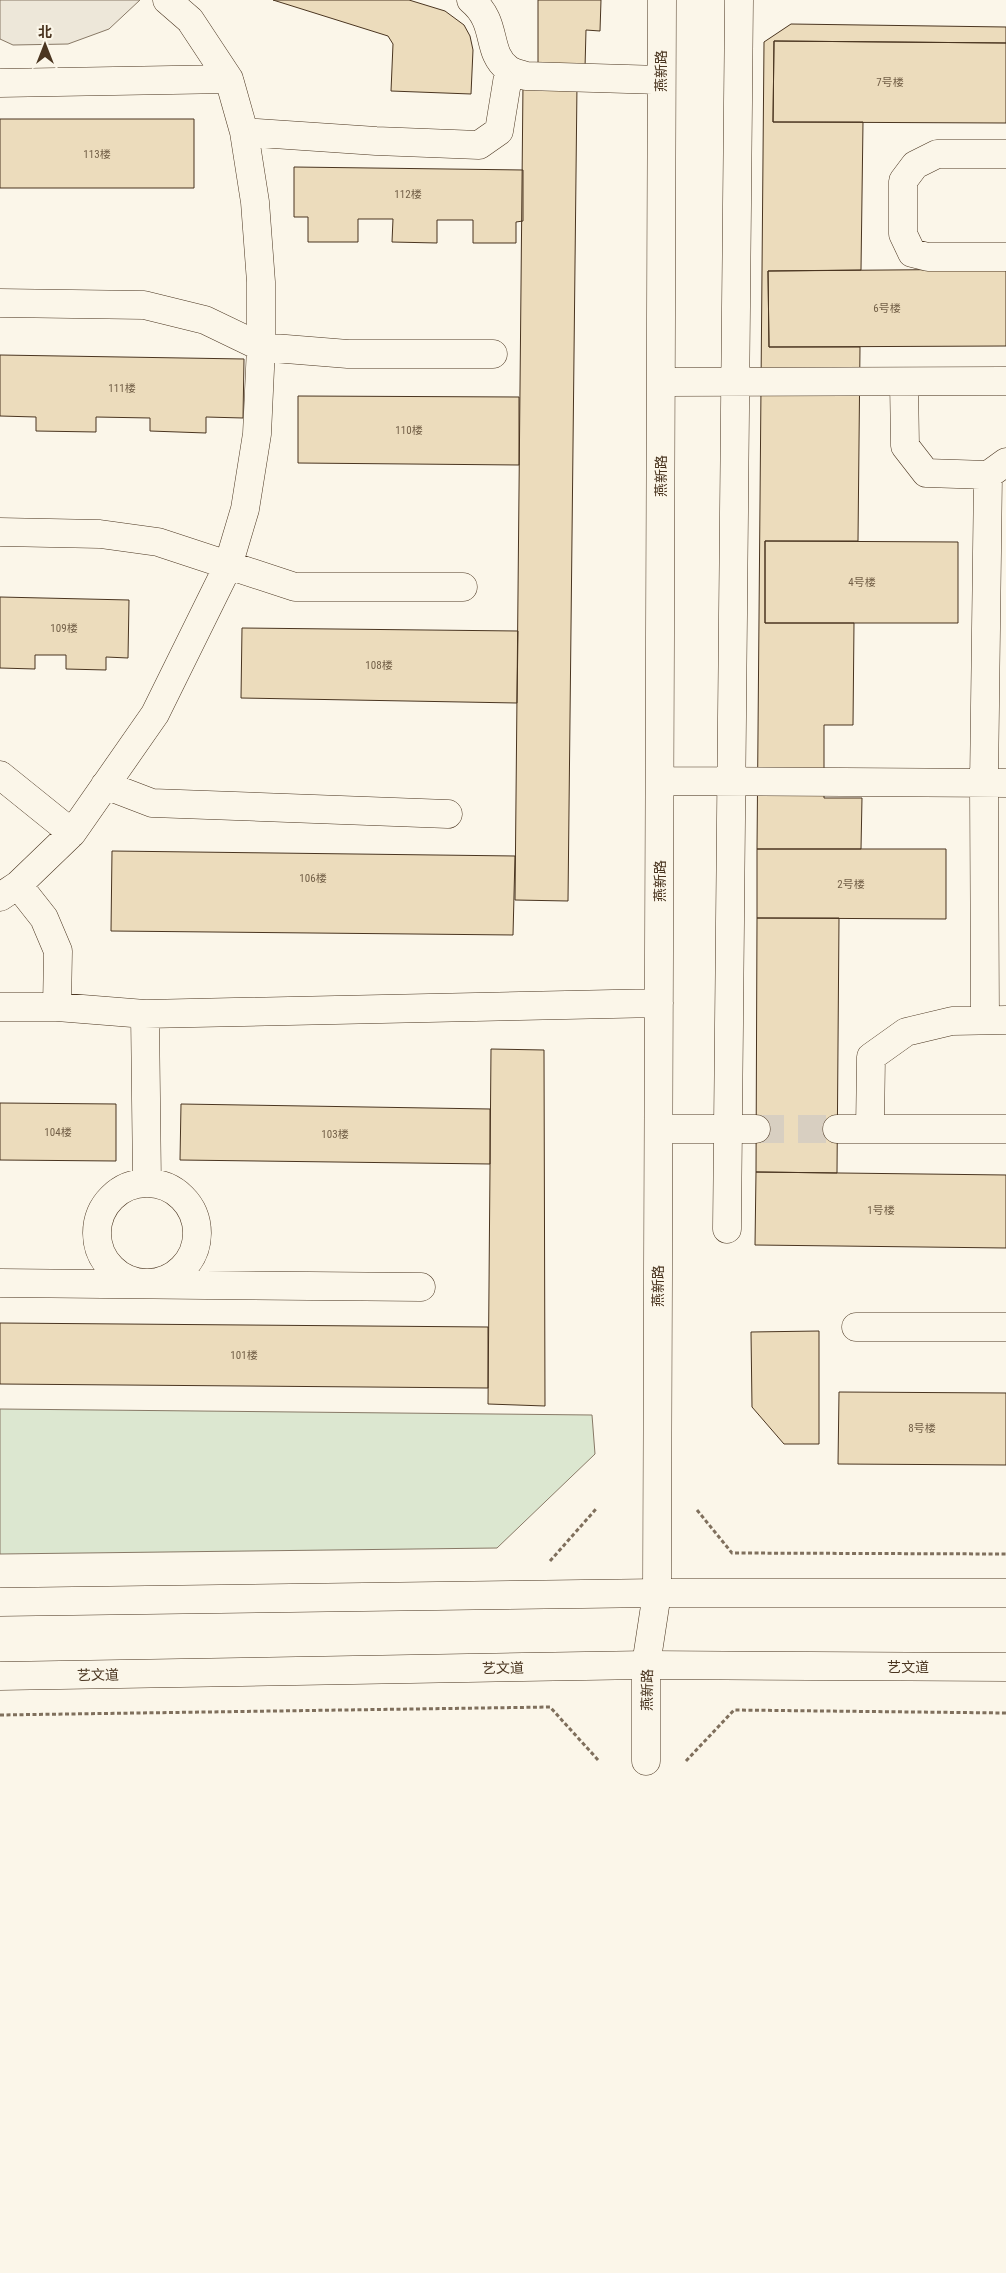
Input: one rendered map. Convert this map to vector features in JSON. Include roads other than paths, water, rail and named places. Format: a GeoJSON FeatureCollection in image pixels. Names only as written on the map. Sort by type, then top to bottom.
{"type":"FeatureCollection","features":[{"type":"Feature","properties":{"kind":"street"},"geometry":{"type":"LineString","coordinates":[[57,1007],[58,950],[44,918],[9,891],[72,833],[155,714],[228,566],[245,510],[256,434],[261,346],[261,282],[255,202],[244,132],[229,79],[190,20],[167,0]]}},
{"type":"Feature","properties":{"kind":"street"},"geometry":{"type":"LineString","coordinates":[[472,0],[482,8],[489,22],[497,58],[509,70],[526,76],[661,80]]}},
{"type":"Feature","properties":{"kind":"street","name":"燕新路"},"geometry":{"type":"LineString","coordinates":[[646,1761],[646,1665],[657,1593],[662,0]]}},
{"type":"Feature","properties":{"kind":"street"},"geometry":{"type":"LineString","coordinates":[[726,1229],[739,0]]}},
{"type":"Feature","properties":{"kind":"street"},"geometry":{"type":"LineString","coordinates":[[244,132],[376,141],[479,145],[499,132],[509,70]]}},
{"type":"Feature","properties":{"kind":"street"},"geometry":{"type":"LineString","coordinates":[[0,83],[229,79]]}},
{"type":"Feature","properties":{"kind":"street"},"geometry":{"type":"LineString","coordinates":[[1006,154],[937,154],[915,165],[903,181],[903,234],[912,253],[928,257],[1006,257]]}},
{"type":"Feature","properties":{"kind":"street"},"geometry":{"type":"LineString","coordinates":[[0,303],[144,305],[206,320],[261,346],[348,354],[493,354]]}},
{"type":"Feature","properties":{"kind":"street"},"geometry":{"type":"LineString","coordinates":[[661,382],[1006,381]]}},
{"type":"Feature","properties":{"kind":"street"},"geometry":{"type":"LineString","coordinates":[[870,1129],[871,1056],[906,1032],[952,1021],[996,1020],[997,469],[926,472],[905,446],[904,382]]}},
{"type":"Feature","properties":{"kind":"street"},"geometry":{"type":"LineString","coordinates":[[0,532],[100,534],[158,542],[295,587],[463,587]]}},
{"type":"Feature","properties":{"kind":"street"},"geometry":{"type":"LineString","coordinates":[[0,775],[72,833]]}},
{"type":"Feature","properties":{"kind":"street"},"geometry":{"type":"LineString","coordinates":[[660,782],[995,783]]}},
{"type":"Feature","properties":{"kind":"street"},"geometry":{"type":"LineString","coordinates":[[105,785],[152,803],[448,814]]}},
{"type":"Feature","properties":{"kind":"street"},"geometry":{"type":"LineString","coordinates":[[0,1007],[57,1007],[146,1014],[659,1003]]}},
{"type":"Feature","properties":{"kind":"street"},"geometry":{"type":"LineString","coordinates":[[146,1014],[147,1182]]}},
{"type":"Feature","properties":{"kind":"street"},"geometry":{"type":"LineString","coordinates":[[659,1129],[756,1129]]}},
{"type":"Feature","properties":{"kind":"street"},"geometry":{"type":"LineString","coordinates":[[837,1129],[1006,1129]]}},
{"type":"Feature","properties":{"kind":"street"},"geometry":{"type":"LineString","coordinates":[[147,1182],[164,1185],[179,1193],[190,1206],[197,1222],[198,1239],[192,1255],[182,1269],[168,1279],[152,1284],[134,1281],[119,1275],[107,1264],[100,1250],[96,1234],[99,1218],[106,1203],[117,1192],[131,1184],[147,1182]]}},
{"type":"Feature","properties":{"kind":"street"},"geometry":{"type":"LineString","coordinates":[[0,1283],[420,1287]]}},
{"type":"Feature","properties":{"kind":"street"},"geometry":{"type":"LineString","coordinates":[[856,1327],[1006,1327]]}},
{"type":"Feature","properties":{"kind":"street"},"geometry":{"type":"LineString","coordinates":[[0,1602],[657,1593],[1006,1593]]}},
{"type":"Feature","properties":{"kind":"street","name":"艺文道"},"geometry":{"type":"LineString","coordinates":[[0,1676],[646,1665],[1006,1667]]}},
{"type":"Feature","properties":{"kind":"tunnel"},"geometry":{"type":"LineString","coordinates":[[756,1129],[837,1129]]}}]}
